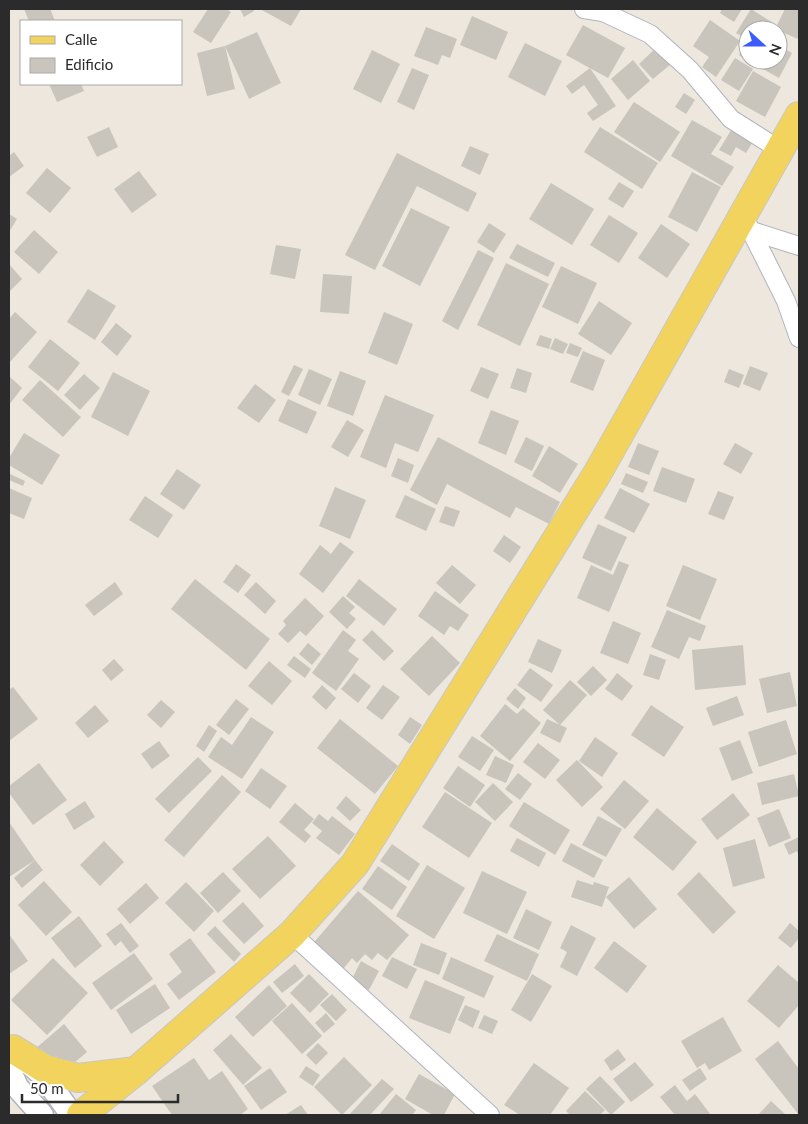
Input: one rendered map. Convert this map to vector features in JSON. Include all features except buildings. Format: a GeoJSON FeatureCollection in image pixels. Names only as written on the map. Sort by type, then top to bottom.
{"type":"FeatureCollection","features":[{"type":"Feature","properties":{"kind":"main road"},"geometry":{"type":"LineString","coordinates":[[82,1115],[136,1071],[292,934],[355,864],[596,474],[748,223],[780,150],[799,116]]}},
{"type":"Feature","properties":{"kind":"main road"},"geometry":{"type":"LineString","coordinates":[[10,1055],[45,1069],[78,1078],[96,1074],[136,1071]]}},
{"type":"Feature","properties":{"kind":"street"},"geometry":{"type":"LineString","coordinates":[[584,9],[603,12],[650,34],[690,70],[731,119],[780,150]]}},
{"type":"Feature","properties":{"kind":"street"},"geometry":{"type":"LineString","coordinates":[[748,223],[799,246]]}},
{"type":"Feature","properties":{"kind":"street"},"geometry":{"type":"LineString","coordinates":[[748,223],[786,302],[799,338]]}},
{"type":"Feature","properties":{"kind":"street"},"geometry":{"type":"LineString","coordinates":[[292,934],[490,1115]]}},
{"type":"Feature","properties":{"kind":"street"},"geometry":{"type":"LineString","coordinates":[[10,1055],[17,1087],[42,1115]]}},
{"type":"Feature","properties":{"kind":"street"},"geometry":{"type":"LineString","coordinates":[[10,1055],[43,1075],[72,1115]]}}]}
